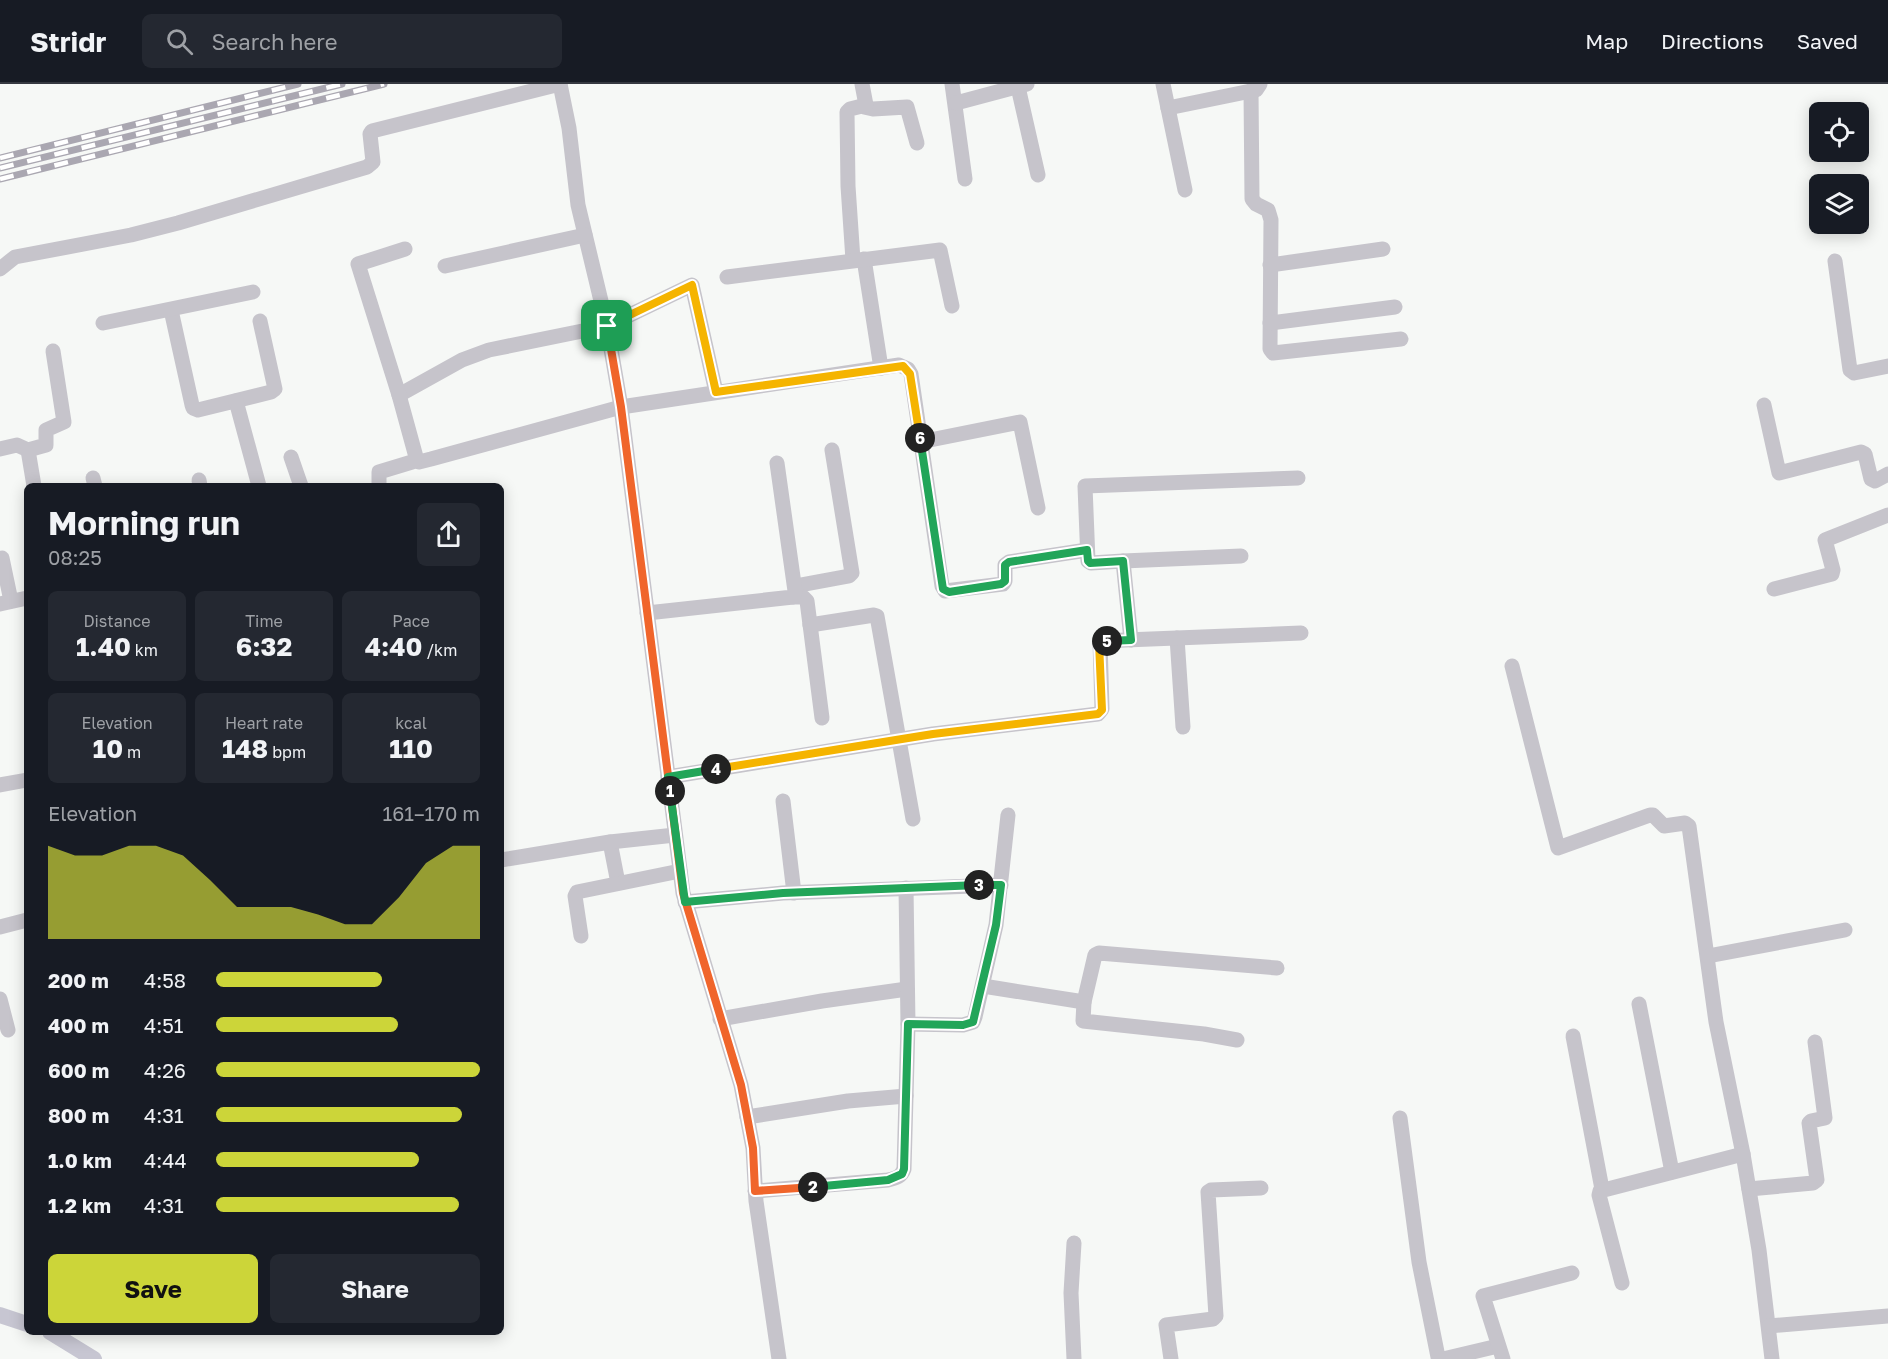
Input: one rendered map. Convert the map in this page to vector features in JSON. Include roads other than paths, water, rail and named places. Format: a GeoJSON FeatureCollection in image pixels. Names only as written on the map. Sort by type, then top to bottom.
{"type":"FeatureCollection","features":[{"type":"Feature","properties":{"kind":"street"},"geometry":{"type":"LineString","coordinates":[[0,269],[15,257],[131,235],[178,223],[368,166],[373,162],[369,134],[372,131],[560,84],[569,128],[578,205],[607,326],[621,407],[685,902],[741,1085],[753,1148],[755,1191],[779,1359]]}},
{"type":"Feature","properties":{"kind":"street"},"geometry":{"type":"LineString","coordinates":[[862,84],[866,105],[864,107]]}},
{"type":"Feature","properties":{"kind":"street"},"geometry":{"type":"LineString","coordinates":[[952,84],[965,179]]}},
{"type":"Feature","properties":{"kind":"street"},"geometry":{"type":"LineString","coordinates":[[1163,84],[1185,190]]}},
{"type":"Feature","properties":{"kind":"street"},"geometry":{"type":"LineString","coordinates":[[956,103],[1023,85],[1038,175]]}},
{"type":"Feature","properties":{"kind":"street"},"geometry":{"type":"LineString","coordinates":[[1168,108],[1256,88],[1252,199],[1256,204],[1266,208],[1270,214],[1270,349],[1274,353],[1401,339]]}},
{"type":"Feature","properties":{"kind":"street"},"geometry":{"type":"LineString","coordinates":[[881,368],[859,259],[848,186],[847,112],[850,109],[864,107],[873,109],[907,107],[917,143]]}},
{"type":"Feature","properties":{"kind":"street"},"geometry":{"type":"LineString","coordinates":[[444,266],[585,235]]}},
{"type":"Feature","properties":{"kind":"street"},"geometry":{"type":"LineString","coordinates":[[405,249],[360,262],[357,265],[399,395],[415,460]]}},
{"type":"Feature","properties":{"kind":"street"},"geometry":{"type":"LineString","coordinates":[[1270,265],[1383,249]]}},
{"type":"Feature","properties":{"kind":"street"},"geometry":{"type":"LineString","coordinates":[[727,277],[940,250],[952,306]]}},
{"type":"Feature","properties":{"kind":"street"},"geometry":{"type":"LineString","coordinates":[[1835,261],[1850,370],[1854,373],[1888,366]]}},
{"type":"Feature","properties":{"kind":"street"},"geometry":{"type":"LineString","coordinates":[[399,395],[462,360],[480,353],[607,326],[692,285],[716,392]]}},
{"type":"Feature","properties":{"kind":"street"},"geometry":{"type":"LineString","coordinates":[[103,322],[253,292]]}},
{"type":"Feature","properties":{"kind":"street"},"geometry":{"type":"LineString","coordinates":[[1270,323],[1395,307]]}},
{"type":"Feature","properties":{"kind":"street"},"geometry":{"type":"LineString","coordinates":[[171,310],[193,408],[198,410],[271,392],[275,389],[260,321]]}},
{"type":"Feature","properties":{"kind":"street"},"geometry":{"type":"LineString","coordinates":[[0,449],[17,445],[28,450],[46,445],[46,430],[64,422],[53,351]]}},
{"type":"Feature","properties":{"kind":"street"},"geometry":{"type":"LineString","coordinates":[[379,483],[379,472],[415,460],[419,462],[431,459],[621,407],[903,366],[910,374],[942,586],[945,591],[1003,584],[1005,565],[1009,562],[1087,550]]}},
{"type":"Feature","properties":{"kind":"street"},"geometry":{"type":"LineString","coordinates":[[236,401],[258,483]]}},
{"type":"Feature","properties":{"kind":"street"},"geometry":{"type":"LineString","coordinates":[[1764,405],[1779,473],[1861,452],[1865,454],[1871,479],[1886,480]]}},
{"type":"Feature","properties":{"kind":"street"},"geometry":{"type":"LineString","coordinates":[[920,442],[1020,422],[1038,508]]}},
{"type":"Feature","properties":{"kind":"street"},"geometry":{"type":"LineString","coordinates":[[28,450],[34,483]]}},
{"type":"Feature","properties":{"kind":"street"},"geometry":{"type":"LineString","coordinates":[[647,613],[794,592],[849,576],[852,573],[832,450]]}},
{"type":"Feature","properties":{"kind":"street"},"geometry":{"type":"LineString","coordinates":[[291,457],[300,483]]}},
{"type":"Feature","properties":{"kind":"street"},"geometry":{"type":"LineString","coordinates":[[777,463],[794,592]]}},
{"type":"Feature","properties":{"kind":"street"},"geometry":{"type":"LineString","coordinates":[[1241,556],[1090,563],[1087,550],[1084,488],[1087,485],[1298,477]]}},
{"type":"Feature","properties":{"kind":"street"},"geometry":{"type":"LineString","coordinates":[[1774,589],[1832,574],[1825,540],[1888,515]]}},
{"type":"Feature","properties":{"kind":"street"},"geometry":{"type":"LineString","coordinates":[[2,558],[5,603],[24,599]]}},
{"type":"Feature","properties":{"kind":"street"},"geometry":{"type":"LineString","coordinates":[[1123,561],[1131,640]]}},
{"type":"Feature","properties":{"kind":"street"},"geometry":{"type":"LineString","coordinates":[[794,592],[807,599],[822,718]]}},
{"type":"Feature","properties":{"kind":"street"},"geometry":{"type":"LineString","coordinates":[[810,625],[877,616],[913,819]]}},
{"type":"Feature","properties":{"kind":"street"},"geometry":{"type":"LineString","coordinates":[[668,777],[900,740],[1098,714],[1102,710],[1099,642],[1301,633]]}},
{"type":"Feature","properties":{"kind":"street"},"geometry":{"type":"LineString","coordinates":[[1178,638],[1183,727]]}},
{"type":"Feature","properties":{"kind":"street"},"geometry":{"type":"LineString","coordinates":[[1512,666],[1556,846],[1560,849],[1650,815],[1653,815],[1664,826],[1687,824],[1690,830],[1716,1022],[1743,1154],[1759,1250],[1772,1359]]}},
{"type":"Feature","properties":{"kind":"street"},"geometry":{"type":"LineString","coordinates":[[0,785],[24,781]]}},
{"type":"Feature","properties":{"kind":"street"},"geometry":{"type":"LineString","coordinates":[[783,801],[794,893]]}},
{"type":"Feature","properties":{"kind":"street"},"geometry":{"type":"LineString","coordinates":[[908,1024],[968,1024],[973,1022],[996,925],[1008,815]]}},
{"type":"Feature","properties":{"kind":"street"},"geometry":{"type":"LineString","coordinates":[[504,860],[610,842],[675,835]]}},
{"type":"Feature","properties":{"kind":"street"},"geometry":{"type":"LineString","coordinates":[[610,842],[618,883]]}},
{"type":"Feature","properties":{"kind":"street"},"geometry":{"type":"LineString","coordinates":[[581,936],[575,893],[578,891],[680,871]]}},
{"type":"Feature","properties":{"kind":"street"},"geometry":{"type":"LineString","coordinates":[[685,902],[794,893],[1001,885]]}},
{"type":"Feature","properties":{"kind":"street"},"geometry":{"type":"LineString","coordinates":[[755,1191],[896,1178],[902,1174],[908,1024],[906,888]]}},
{"type":"Feature","properties":{"kind":"street"},"geometry":{"type":"LineString","coordinates":[[0,927],[24,921]]}},
{"type":"Feature","properties":{"kind":"street"},"geometry":{"type":"LineString","coordinates":[[1708,956],[1845,930]]}},
{"type":"Feature","properties":{"kind":"street"},"geometry":{"type":"LineString","coordinates":[[1237,1040],[1083,1021],[1084,1002],[1095,955],[1098,953],[1277,968]]}},
{"type":"Feature","properties":{"kind":"street"},"geometry":{"type":"LineString","coordinates":[[983,986],[1084,1002]]}},
{"type":"Feature","properties":{"kind":"street"},"geometry":{"type":"LineString","coordinates":[[720,1019],[908,989]]}},
{"type":"Feature","properties":{"kind":"street"},"geometry":{"type":"LineString","coordinates":[[0,999],[8,1029]]}},
{"type":"Feature","properties":{"kind":"street"},"geometry":{"type":"LineString","coordinates":[[1639,1004],[1672,1172]]}},
{"type":"Feature","properties":{"kind":"street"},"geometry":{"type":"LineString","coordinates":[[1573,1036],[1602,1189],[1599,1195],[1622,1283]]}},
{"type":"Feature","properties":{"kind":"street"},"geometry":{"type":"LineString","coordinates":[[1749,1190],[1813,1183],[1817,1180],[1809,1123],[1825,1118],[1815,1042]]}},
{"type":"Feature","properties":{"kind":"street"},"geometry":{"type":"LineString","coordinates":[[747,1117],[848,1101],[906,1096]]}},
{"type":"Feature","properties":{"kind":"street"},"geometry":{"type":"LineString","coordinates":[[1400,1118],[1419,1262],[1438,1357],[1442,1359],[1500,1352],[1483,1296],[1572,1273]]}},
{"type":"Feature","properties":{"kind":"street"},"geometry":{"type":"LineString","coordinates":[[1602,1189],[1743,1154]]}},
{"type":"Feature","properties":{"kind":"street"},"geometry":{"type":"LineString","coordinates":[[1171,1359],[1167,1325],[1211,1319],[1215,1316],[1207,1194],[1210,1190],[1262,1188]]}},
{"type":"Feature","properties":{"kind":"street"},"geometry":{"type":"LineString","coordinates":[[1074,1243],[1071,1293],[1074,1359]]}},
{"type":"Feature","properties":{"kind":"street"},"geometry":{"type":"LineString","coordinates":[[1768,1326],[1888,1316]]}},
{"type":"Feature","properties":{"kind":"waterway"},"geometry":{"type":"LineString","coordinates":[[0,1315],[24,1323]]}},
{"type":"Feature","properties":{"kind":"waterway"},"geometry":{"type":"LineString","coordinates":[[55,1335],[94,1359]]}},
{"type":"Feature","properties":{"kind":"railway"},"geometry":{"type":"LineString","coordinates":[[0,158],[298,84]]}},
{"type":"Feature","properties":{"kind":"railway"},"geometry":{"type":"LineString","coordinates":[[0,168],[342,84]]}},
{"type":"Feature","properties":{"kind":"railway"},"geometry":{"type":"LineString","coordinates":[[0,179],[384,84]]}}]}
